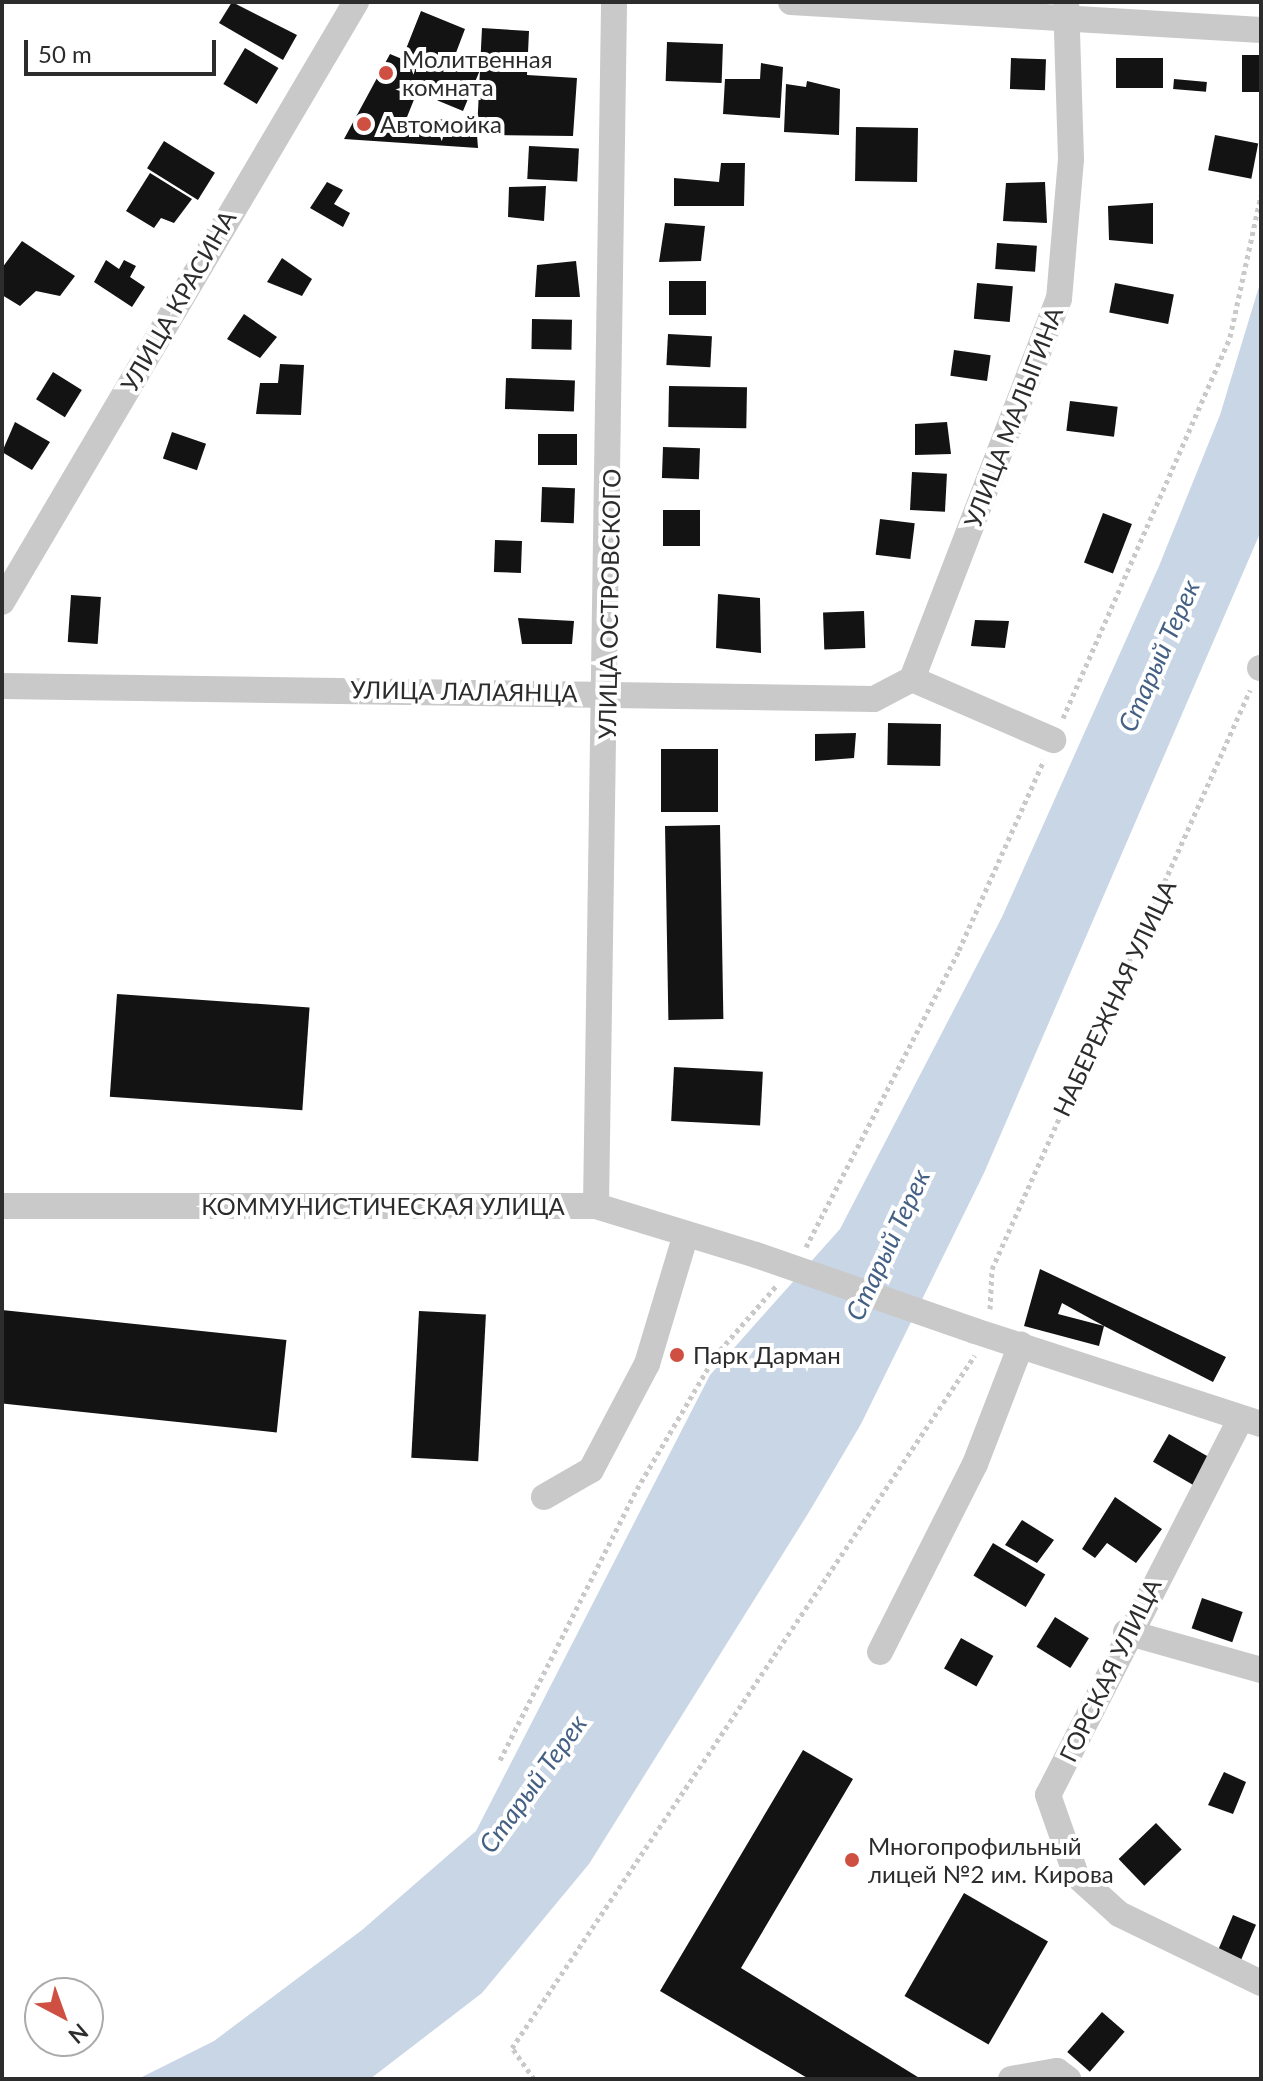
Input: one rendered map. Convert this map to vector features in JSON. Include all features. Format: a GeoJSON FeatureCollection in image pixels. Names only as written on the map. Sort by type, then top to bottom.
{"type":"FeatureCollection","features":[{"type":"Feature","properties":{"kind":"street","name":"УЛИЦА КРАСИНА"},"geometry":{"type":"LineString","coordinates":[[2,602],[356,2]]}},
{"type":"Feature","properties":{"kind":"street","name":"УЛИЦА ОСТРОВСКОГО"},"geometry":{"type":"LineString","coordinates":[[596,1206],[608,692],[614,2]]}},
{"type":"Feature","properties":{"kind":"street"},"geometry":{"type":"LineString","coordinates":[[791,2],[1065,10],[1261,30]]}},
{"type":"Feature","properties":{"kind":"street","name":"УЛИЦА МАЛЫГИНА"},"geometry":{"type":"LineString","coordinates":[[912,679],[1059,299],[1071,159],[1065,10]]}},
{"type":"Feature","properties":{"kind":"street","name":"УЛИЦА ЛАЛАЯНЦА"},"geometry":{"type":"LineString","coordinates":[[2,686],[608,692],[874,699],[912,679]]}},
{"type":"Feature","properties":{"kind":"street"},"geometry":{"type":"LineString","coordinates":[[912,679],[1053,740]]}},
{"type":"Feature","properties":{"kind":"street","name":"КОММУНИСТИЧЕСКАЯ УЛИЦА"},"geometry":{"type":"LineString","coordinates":[[2,1206],[596,1206],[756,1255],[982,1333]]}},
{"type":"Feature","properties":{"kind":"street"},"geometry":{"type":"LineString","coordinates":[[544,1497],[591,1470],[647,1364],[686,1234]]}},
{"type":"Feature","properties":{"kind":"street"},"geometry":{"type":"LineString","coordinates":[[982,1333],[1250,1422]]}},
{"type":"Feature","properties":{"kind":"street"},"geometry":{"type":"LineString","coordinates":[[880,1652],[975,1464],[1021,1345]]}},
{"type":"Feature","properties":{"kind":"street","name":"ГОРСКАЯ УЛИЦА"},"geometry":{"type":"LineString","coordinates":[[1250,1422],[1126,1632],[1048,1795],[1076,1875],[1119,1914],[1261,1983]]}},
{"type":"Feature","properties":{"kind":"street"},"geometry":{"type":"LineString","coordinates":[[1126,1632],[1261,1670]]}},
{"type":"Feature","properties":{"kind":"street"},"geometry":{"type":"LineString","coordinates":[[1011,2079],[1057,2071],[1068,2079]]}},
{"type":"Feature","properties":{"kind":"path"},"geometry":{"type":"LineString","coordinates":[[801,1257],[959,950],[1230,337],[1261,195]]}},
{"type":"Feature","properties":{"kind":"path","name":"НАБЕРЕЖНАЯ УЛИЦА"},"geometry":{"type":"LineString","coordinates":[[982,1333],[992,1269],[1260,668]]}},
{"type":"Feature","properties":{"kind":"path"},"geometry":{"type":"LineString","coordinates":[[500,1760],[715,1356],[782,1279]]}},
{"type":"Feature","properties":{"kind":"path"},"geometry":{"type":"LineString","coordinates":[[534,2079],[512,2048],[982,1333]]}},
{"type":"Feature","properties":{"kind":"water","name":"Старый Терек"},"geometry":{"type":"Polygon","coordinates":[[[1261,280],[1261,531],[984,1173],[861,1424],[809,1512],[589,1864],[482,1993],[370,2079],[138,2079],[214,2041],[362,1930],[476,1831],[710,1375],[840,1229],[1002,917],[1159,566],[1220,415],[1261,280]]]}},
{"type":"Feature","properties":{"kind":"building"},"geometry":{"type":"Polygon","coordinates":[[[232,2],[297,35],[283,60],[219,23],[232,2]]]}},
{"type":"Feature","properties":{"kind":"building"},"geometry":{"type":"Polygon","coordinates":[[[421,11],[465,29],[454,58],[480,68],[482,28],[529,31],[527,75],[577,78],[573,136],[477,135],[478,148],[344,139],[390,54],[402,59],[421,11]],[[480,70],[463,111],[417,92],[407,117],[476,122],[477,131],[480,70]]]}},
{"type":"Feature","properties":{"kind":"building"},"geometry":{"type":"Polygon","coordinates":[[[667,42],[723,44],[722,83],[666,81],[667,42]]]}},
{"type":"Feature","properties":{"kind":"building"},"geometry":{"type":"Polygon","coordinates":[[[245,48],[278,68],[257,104],[223,84],[245,48]]]}},
{"type":"Feature","properties":{"kind":"building"},"geometry":{"type":"Polygon","coordinates":[[[1242,55],[1261,55],[1261,92],[1242,92],[1242,55]]]}},
{"type":"Feature","properties":{"kind":"building"},"geometry":{"type":"Polygon","coordinates":[[[1011,58],[1046,59],[1045,90],[1010,89],[1011,58]]]}},
{"type":"Feature","properties":{"kind":"building"},"geometry":{"type":"Polygon","coordinates":[[[1116,58],[1163,58],[1163,88],[1116,88],[1116,58]]]}},
{"type":"Feature","properties":{"kind":"building"},"geometry":{"type":"Polygon","coordinates":[[[761,63],[783,67],[780,118],[723,114],[725,79],[760,79],[761,63]]]}},
{"type":"Feature","properties":{"kind":"building"},"geometry":{"type":"Polygon","coordinates":[[[1174,79],[1207,82],[1206,92],[1173,89],[1174,79]]]}},
{"type":"Feature","properties":{"kind":"building"},"geometry":{"type":"Polygon","coordinates":[[[807,81],[840,89],[839,135],[784,132],[786,84],[806,87],[807,81]]]}},
{"type":"Feature","properties":{"kind":"building"},"geometry":{"type":"Polygon","coordinates":[[[856,127],[918,128],[917,182],[855,181],[856,127]]]}},
{"type":"Feature","properties":{"kind":"building"},"geometry":{"type":"Polygon","coordinates":[[[1215,135],[1258,143],[1251,179],[1208,170],[1215,135]]]}},
{"type":"Feature","properties":{"kind":"building"},"geometry":{"type":"Polygon","coordinates":[[[164,141],[215,173],[198,200],[147,168],[164,141]]]}},
{"type":"Feature","properties":{"kind":"building"},"geometry":{"type":"Polygon","coordinates":[[[529,146],[579,149],[577,182],[527,179],[529,146]]]}},
{"type":"Feature","properties":{"kind":"building"},"geometry":{"type":"Polygon","coordinates":[[[721,163],[745,163],[744,206],[674,206],[674,178],[719,182],[721,163]]]}},
{"type":"Feature","properties":{"kind":"building"},"geometry":{"type":"Polygon","coordinates":[[[150,173],[192,199],[174,223],[161,218],[154,228],[126,211],[150,173]]]}},
{"type":"Feature","properties":{"kind":"building"},"geometry":{"type":"Polygon","coordinates":[[[327,182],[343,190],[334,204],[350,213],[343,227],[310,208],[327,182]]]}},
{"type":"Feature","properties":{"kind":"building"},"geometry":{"type":"Polygon","coordinates":[[[1045,182],[1047,223],[1003,221],[1006,183],[1045,182]]]}},
{"type":"Feature","properties":{"kind":"building"},"geometry":{"type":"Polygon","coordinates":[[[546,186],[544,221],[508,217],[509,187],[546,186]]]}},
{"type":"Feature","properties":{"kind":"building"},"geometry":{"type":"Polygon","coordinates":[[[1153,203],[1153,244],[1109,240],[1108,206],[1153,203]]]}},
{"type":"Feature","properties":{"kind":"building"},"geometry":{"type":"Polygon","coordinates":[[[665,223],[705,226],[701,261],[659,262],[665,223]]]}},
{"type":"Feature","properties":{"kind":"building"},"geometry":{"type":"Polygon","coordinates":[[[22,241],[75,276],[60,296],[36,291],[20,306],[2,295],[2,268],[22,241]]]}},
{"type":"Feature","properties":{"kind":"building"},"geometry":{"type":"Polygon","coordinates":[[[997,243],[1037,246],[1035,272],[995,269],[997,243]]]}},
{"type":"Feature","properties":{"kind":"building"},"geometry":{"type":"Polygon","coordinates":[[[282,258],[312,279],[302,296],[267,282],[282,258]]]}},
{"type":"Feature","properties":{"kind":"building"},"geometry":{"type":"Polygon","coordinates":[[[106,260],[119,269],[124,260],[136,266],[130,277],[145,287],[132,307],[94,282],[106,260]]]}},
{"type":"Feature","properties":{"kind":"building"},"geometry":{"type":"Polygon","coordinates":[[[576,261],[580,297],[535,297],[537,265],[576,261]]]}},
{"type":"Feature","properties":{"kind":"building"},"geometry":{"type":"Polygon","coordinates":[[[669,281],[706,281],[706,315],[669,315],[669,281]]]}},
{"type":"Feature","properties":{"kind":"building"},"geometry":{"type":"Polygon","coordinates":[[[977,283],[1013,286],[1010,322],[974,319],[977,283]]]}},
{"type":"Feature","properties":{"kind":"building"},"geometry":{"type":"Polygon","coordinates":[[[1115,283],[1174,294],[1168,324],[1109,312],[1115,283]]]}},
{"type":"Feature","properties":{"kind":"building"},"geometry":{"type":"Polygon","coordinates":[[[244,314],[277,337],[260,358],[227,339],[244,314]]]}},
{"type":"Feature","properties":{"kind":"building"},"geometry":{"type":"Polygon","coordinates":[[[532,319],[572,320],[571,350],[531,349],[532,319]]]}},
{"type":"Feature","properties":{"kind":"building"},"geometry":{"type":"Polygon","coordinates":[[[668,334],[712,336],[710,367],[666,365],[668,334]]]}},
{"type":"Feature","properties":{"kind":"building"},"geometry":{"type":"Polygon","coordinates":[[[954,350],[991,355],[987,381],[950,376],[954,350]]]}},
{"type":"Feature","properties":{"kind":"building"},"geometry":{"type":"Polygon","coordinates":[[[280,364],[304,365],[301,415],[256,414],[260,383],[278,383],[280,364]]]}},
{"type":"Feature","properties":{"kind":"building"},"geometry":{"type":"Polygon","coordinates":[[[53,372],[82,390],[65,417],[36,399],[53,372]]]}},
{"type":"Feature","properties":{"kind":"building"},"geometry":{"type":"Polygon","coordinates":[[[506,378],[575,380],[574,411],[505,409],[506,378]]]}},
{"type":"Feature","properties":{"kind":"building"},"geometry":{"type":"Polygon","coordinates":[[[669,386],[747,387],[746,428],[668,427],[669,386]]]}},
{"type":"Feature","properties":{"kind":"building"},"geometry":{"type":"Polygon","coordinates":[[[1070,401],[1118,407],[1114,437],[1066,431],[1070,401]]]}},
{"type":"Feature","properties":{"kind":"building"},"geometry":{"type":"Polygon","coordinates":[[[15,422],[50,442],[32,470],[2,452],[15,422]]]}},
{"type":"Feature","properties":{"kind":"building"},"geometry":{"type":"Polygon","coordinates":[[[947,422],[951,454],[915,455],[915,424],[947,422]]]}},
{"type":"Feature","properties":{"kind":"building"},"geometry":{"type":"Polygon","coordinates":[[[172,432],[206,444],[197,470],[163,458],[172,432]]]}},
{"type":"Feature","properties":{"kind":"building"},"geometry":{"type":"Polygon","coordinates":[[[538,434],[577,434],[577,465],[538,465],[538,434]]]}},
{"type":"Feature","properties":{"kind":"building"},"geometry":{"type":"Polygon","coordinates":[[[663,447],[700,448],[699,479],[662,478],[663,447]]]}},
{"type":"Feature","properties":{"kind":"building"},"geometry":{"type":"Polygon","coordinates":[[[912,472],[947,474],[945,512],[910,510],[912,472]]]}},
{"type":"Feature","properties":{"kind":"building"},"geometry":{"type":"Polygon","coordinates":[[[542,487],[575,488],[574,523],[541,522],[542,487]]]}},
{"type":"Feature","properties":{"kind":"building"},"geometry":{"type":"Polygon","coordinates":[[[663,510],[700,510],[700,546],[663,546],[663,510]]]}},
{"type":"Feature","properties":{"kind":"building"},"geometry":{"type":"Polygon","coordinates":[[[1103,513],[1132,524],[1113,574],[1084,562],[1103,513]]]}},
{"type":"Feature","properties":{"kind":"building"},"geometry":{"type":"Polygon","coordinates":[[[880,519],[915,523],[910,559],[876,555],[880,519]]]}},
{"type":"Feature","properties":{"kind":"building"},"geometry":{"type":"Polygon","coordinates":[[[495,540],[522,541],[521,573],[494,572],[495,540]]]}},
{"type":"Feature","properties":{"kind":"building"},"geometry":{"type":"Polygon","coordinates":[[[718,594],[760,598],[761,653],[716,648],[718,594]]]}},
{"type":"Feature","properties":{"kind":"building"},"geometry":{"type":"Polygon","coordinates":[[[71,595],[101,597],[98,644],[68,642],[71,595]]]}},
{"type":"Feature","properties":{"kind":"building"},"geometry":{"type":"Polygon","coordinates":[[[864,611],[865,648],[824,649],[823,612],[864,611]]]}},
{"type":"Feature","properties":{"kind":"building"},"geometry":{"type":"Polygon","coordinates":[[[518,618],[574,621],[572,644],[522,644],[518,618]]]}},
{"type":"Feature","properties":{"kind":"building"},"geometry":{"type":"Polygon","coordinates":[[[975,620],[1009,621],[1005,648],[971,646],[975,620]]]}},
{"type":"Feature","properties":{"kind":"building"},"geometry":{"type":"Polygon","coordinates":[[[888,723],[941,724],[940,766],[887,765],[888,723]]]}},
{"type":"Feature","properties":{"kind":"building"},"geometry":{"type":"Polygon","coordinates":[[[856,733],[854,758],[815,761],[815,734],[856,733]]]}},
{"type":"Feature","properties":{"kind":"building"},"geometry":{"type":"Polygon","coordinates":[[[661,749],[718,749],[718,812],[661,812],[661,749]]]}},
{"type":"Feature","properties":{"kind":"building"},"geometry":{"type":"Polygon","coordinates":[[[720,825],[723,1019],[668,1020],[665,826],[720,825]]]}},
{"type":"Feature","properties":{"kind":"building"},"geometry":{"type":"Polygon","coordinates":[[[117,994],[310,1007],[302,1110],[110,1097],[117,994]]]}},
{"type":"Feature","properties":{"kind":"building"},"geometry":{"type":"Polygon","coordinates":[[[674,1067],[763,1072],[760,1126],[671,1121],[674,1067]]]}},
{"type":"Feature","properties":{"kind":"building"},"geometry":{"type":"Polygon","coordinates":[[[1040,1269],[1226,1357],[1213,1382],[1104,1326],[1099,1346],[1024,1326],[1040,1269]],[[1062,1303],[1058,1314],[1104,1326],[1062,1303]]]}},
{"type":"Feature","properties":{"kind":"building"},"geometry":{"type":"Polygon","coordinates":[[[2,1310],[286,1340],[277,1432],[2,1404],[2,1310]]]}},
{"type":"Feature","properties":{"kind":"building"},"geometry":{"type":"Polygon","coordinates":[[[419,1311],[486,1315],[478,1461],[411,1458],[419,1311]]]}},
{"type":"Feature","properties":{"kind":"building"},"geometry":{"type":"Polygon","coordinates":[[[1169,1434],[1209,1457],[1193,1485],[1153,1462],[1169,1434]]]}},
{"type":"Feature","properties":{"kind":"building"},"geometry":{"type":"Polygon","coordinates":[[[1115,1497],[1162,1529],[1136,1563],[1107,1543],[1095,1558],[1082,1549],[1115,1497]]]}},
{"type":"Feature","properties":{"kind":"building"},"geometry":{"type":"Polygon","coordinates":[[[1022,1520],[1054,1540],[1037,1563],[1005,1545],[1022,1520]]]}},
{"type":"Feature","properties":{"kind":"building"},"geometry":{"type":"Polygon","coordinates":[[[993,1543],[1045,1574],[1026,1607],[973,1576],[993,1543]]]}},
{"type":"Feature","properties":{"kind":"building"},"geometry":{"type":"Polygon","coordinates":[[[1202,1598],[1243,1612],[1232,1642],[1192,1628],[1202,1598]]]}},
{"type":"Feature","properties":{"kind":"building"},"geometry":{"type":"Polygon","coordinates":[[[1055,1617],[1089,1638],[1070,1668],[1036,1647],[1055,1617]]]}},
{"type":"Feature","properties":{"kind":"building"},"geometry":{"type":"Polygon","coordinates":[[[961,1638],[993,1656],[976,1687],[944,1669],[961,1638]]]}},
{"type":"Feature","properties":{"kind":"building"},"geometry":{"type":"Polygon","coordinates":[[[803,1750],[853,1779],[741,1968],[921,2079],[809,2079],[660,1991],[803,1750]]]}},
{"type":"Feature","properties":{"kind":"building"},"geometry":{"type":"Polygon","coordinates":[[[1224,1772],[1246,1782],[1233,1814],[1208,1805],[1224,1772]]]}},
{"type":"Feature","properties":{"kind":"building"},"geometry":{"type":"Polygon","coordinates":[[[1156,1823],[1182,1850],[1144,1886],[1119,1859],[1156,1823]]]}},
{"type":"Feature","properties":{"kind":"building"},"geometry":{"type":"Polygon","coordinates":[[[964,1893],[1048,1942],[989,2045],[904,1996],[964,1893]]]}},
{"type":"Feature","properties":{"kind":"building"},"geometry":{"type":"Polygon","coordinates":[[[1233,1915],[1256,1925],[1240,1962],[1217,1952],[1233,1915]]]}},
{"type":"Feature","properties":{"kind":"building"},"geometry":{"type":"Polygon","coordinates":[[[1102,2012],[1125,2032],[1090,2072],[1067,2052],[1102,2012]]]}},
{"type":"Feature","properties":{"kind":"place","name":"Молитвенная комната"},"geometry":{"type":"Point","coordinates":[386,73]}},
{"type":"Feature","properties":{"kind":"place","name":"Автомойка"},"geometry":{"type":"Point","coordinates":[364,124]}},
{"type":"Feature","properties":{"kind":"place","name":"Парк Дарман"},"geometry":{"type":"Point","coordinates":[677,1355]}},
{"type":"Feature","properties":{"kind":"place","name":"Многопрофильный лицей №2 им. Кирова"},"geometry":{"type":"Point","coordinates":[852,1860]}}]}
